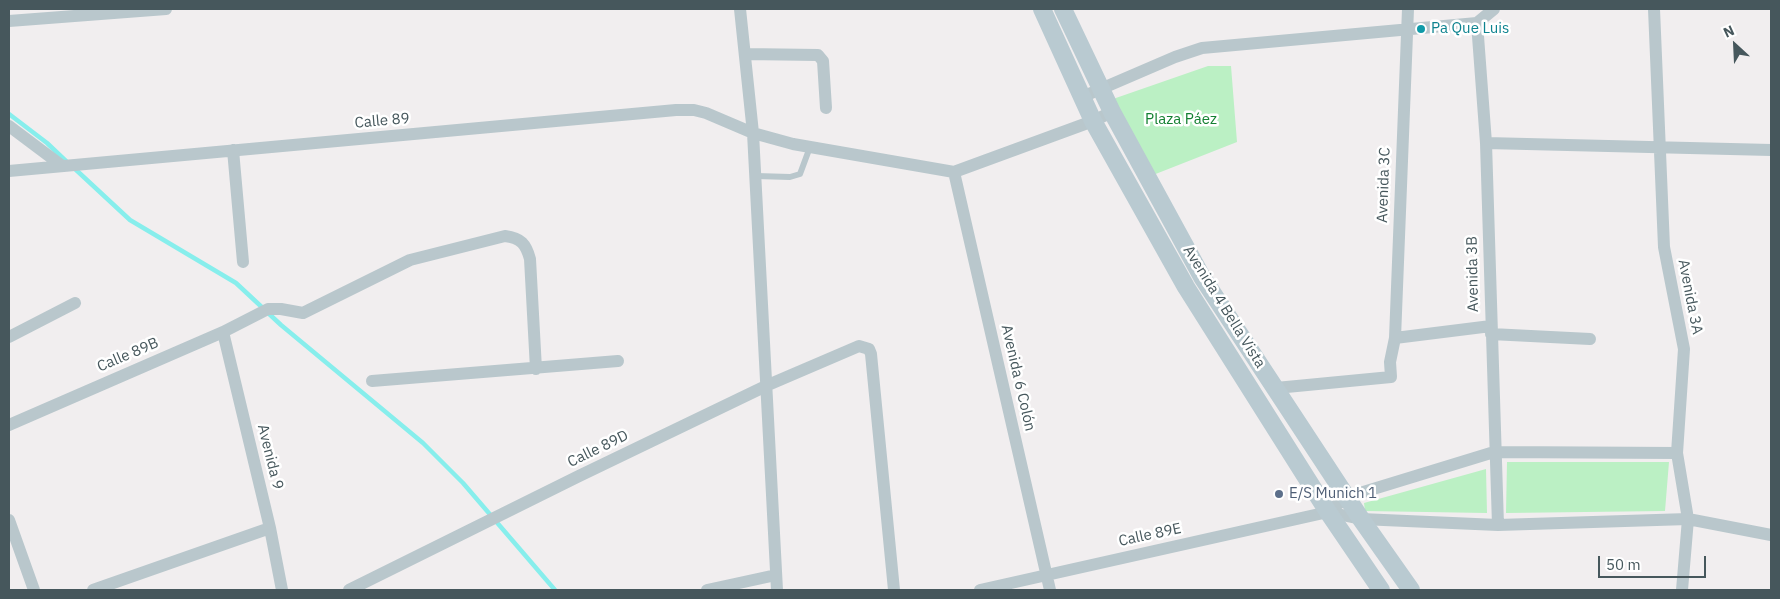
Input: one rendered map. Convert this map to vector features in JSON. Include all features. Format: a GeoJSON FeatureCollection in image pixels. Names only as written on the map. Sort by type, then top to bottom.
{"type":"FeatureCollection","features":[{"type":"Feature","properties":{"kind":"street"},"geometry":{"type":"LineString","coordinates":[[9,20],[29,14],[166,9]]}},
{"type":"Feature","properties":{"kind":"street"},"geometry":{"type":"LineString","coordinates":[[740,9],[756,176],[778,590]]}},
{"type":"Feature","properties":{"kind":"street","name":"Avenida 4 Bella Vista"},"geometry":{"type":"LineString","coordinates":[[1042,9],[1093,121],[1186,288],[1328,512],[1381,590]]}},
{"type":"Feature","properties":{"kind":"street","name":"Avenida 4 Bella Vista"},"geometry":{"type":"LineString","coordinates":[[1063,9],[1100,89],[1202,277],[1361,519],[1411,590]]}},
{"type":"Feature","properties":{"kind":"street","name":"Avenida 3C"},"geometry":{"type":"LineString","coordinates":[[1276,388],[1391,377],[1390,362],[1395,338],[1408,9]]}},
{"type":"Feature","properties":{"kind":"street"},"geometry":{"type":"LineString","coordinates":[[1082,97],[1175,57],[1202,48],[1477,23],[1493,9]]}},
{"type":"Feature","properties":{"kind":"street","name":"Avenida 3A"},"geometry":{"type":"LineString","coordinates":[[1654,9],[1664,247],[1684,349],[1677,453],[1688,519],[1682,590]]}},
{"type":"Feature","properties":{"kind":"street","name":"Avenida 3B"},"geometry":{"type":"LineString","coordinates":[[1477,23],[1486,142],[1494,452],[1498,525]]}},
{"type":"Feature","properties":{"kind":"street"},"geometry":{"type":"LineString","coordinates":[[745,54],[818,55],[824,61],[826,108]]}},
{"type":"Feature","properties":{"kind":"street","name":"Calle 89"},"geometry":{"type":"LineString","coordinates":[[9,171],[676,110],[694,110],[753,133],[810,147],[954,172]]}},
{"type":"Feature","properties":{"kind":"street"},"geometry":{"type":"LineString","coordinates":[[954,172],[1093,121],[1112,112]]}},
{"type":"Feature","properties":{"kind":"street"},"geometry":{"type":"LineString","coordinates":[[9,126],[61,165]]}},
{"type":"Feature","properties":{"kind":"street"},"geometry":{"type":"LineString","coordinates":[[1486,142],[1771,150]]}},
{"type":"Feature","properties":{"kind":"street"},"geometry":{"type":"LineString","coordinates":[[233,150],[243,262]]}},
{"type":"Feature","properties":{"kind":"street","name":"Avenida 6 Colón"},"geometry":{"type":"LineString","coordinates":[[954,172],[1050,590]]}},
{"type":"Feature","properties":{"kind":"street","name":"Calle 89B"},"geometry":{"type":"LineString","coordinates":[[9,425],[223,332],[259,312],[268,309],[281,309],[303,313],[410,260],[505,236],[515,237],[523,242],[530,260],[536,369]]}},
{"type":"Feature","properties":{"kind":"street"},"geometry":{"type":"LineString","coordinates":[[9,337],[75,303]]}},
{"type":"Feature","properties":{"kind":"street"},"geometry":{"type":"LineString","coordinates":[[1395,338],[1491,330],[1590,339]]}},
{"type":"Feature","properties":{"kind":"street","name":"Avenida 9"},"geometry":{"type":"LineString","coordinates":[[223,332],[270,528],[282,590]]}},
{"type":"Feature","properties":{"kind":"street","name":"Calle 89D"},"geometry":{"type":"LineString","coordinates":[[349,590],[561,484],[768,385],[858,346],[868,349],[871,354],[894,590]]}},
{"type":"Feature","properties":{"kind":"street"},"geometry":{"type":"LineString","coordinates":[[372,381],[618,361]]}},
{"type":"Feature","properties":{"kind":"street"},"geometry":{"type":"LineString","coordinates":[[1328,512],[1347,497],[1494,452],[1677,453]]}},
{"type":"Feature","properties":{"kind":"street"},"geometry":{"type":"LineString","coordinates":[[1328,512],[1361,519],[1498,525],[1688,519],[1771,534]]}},
{"type":"Feature","properties":{"kind":"street","name":"Calle 89E"},"geometry":{"type":"LineString","coordinates":[[980,590],[1328,512]]}},
{"type":"Feature","properties":{"kind":"street"},"geometry":{"type":"LineString","coordinates":[[9,520],[34,590]]}},
{"type":"Feature","properties":{"kind":"street"},"geometry":{"type":"LineString","coordinates":[[93,590],[270,528]]}},
{"type":"Feature","properties":{"kind":"street"},"geometry":{"type":"LineString","coordinates":[[707,590],[776,575]]}},
{"type":"Feature","properties":{"kind":"lane"},"geometry":{"type":"LineString","coordinates":[[756,176],[790,177],[800,174],[810,147]]}},
{"type":"Feature","properties":{"kind":"green space","name":"Plaza Páez"},"geometry":{"type":"Polygon","coordinates":[[[1208,66],[1231,66],[1237,142],[1148,177],[1113,99],[1208,66]]]}},
{"type":"Feature","properties":{"kind":"green space"},"geometry":{"type":"Polygon","coordinates":[[[1507,462],[1669,462],[1665,511],[1506,513],[1507,462]]]}},
{"type":"Feature","properties":{"kind":"green space"},"geometry":{"type":"Polygon","coordinates":[[[1486,469],[1487,513],[1365,511],[1364,503],[1486,469]]]}},
{"type":"Feature","properties":{"kind":"waterway"},"geometry":{"type":"LineString","coordinates":[[9,114],[47,143],[68,163]]}},
{"type":"Feature","properties":{"kind":"waterway"},"geometry":{"type":"LineString","coordinates":[[74,168],[130,220],[236,283],[281,325],[423,443],[463,483],[555,590]]}},
{"type":"Feature","properties":{"kind":"place","name":"Pa Que Luis"},"geometry":{"type":"Point","coordinates":[1421,29]}},
{"type":"Feature","properties":{"kind":"place","name":"E/S Munich 1"},"geometry":{"type":"Point","coordinates":[1279,494]}}]}
